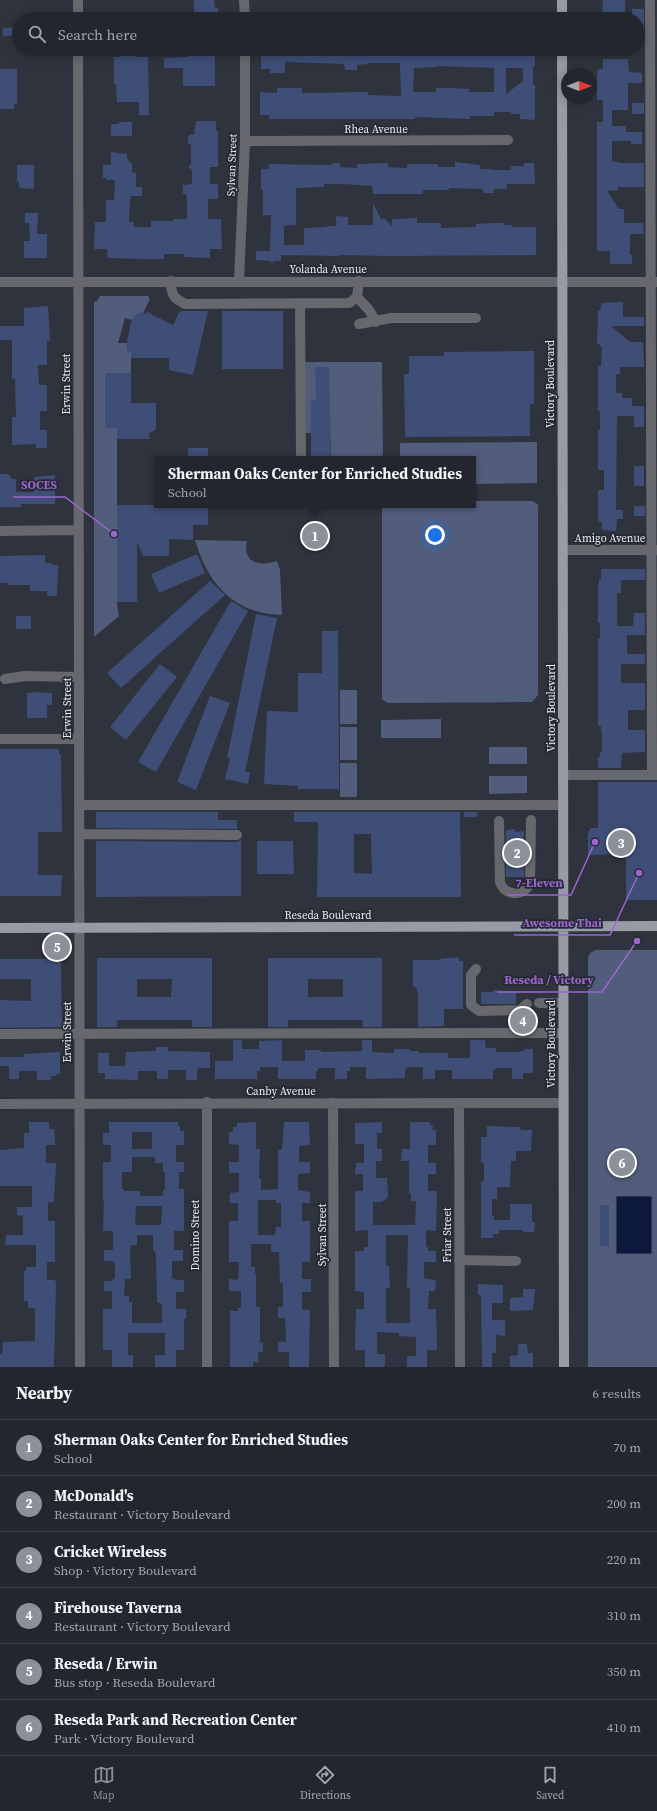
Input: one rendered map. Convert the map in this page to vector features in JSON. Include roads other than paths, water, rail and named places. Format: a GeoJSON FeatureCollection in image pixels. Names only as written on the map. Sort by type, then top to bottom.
{"type":"FeatureCollection","features":[{"type":"Feature","properties":{"kind":"main road"},"geometry":{"type":"LineString","coordinates":[[562,0],[562,12]]}},
{"type":"Feature","properties":{"kind":"main road","name":"Victory Boulevard"},"geometry":{"type":"LineString","coordinates":[[562,56],[564,1367]]}},
{"type":"Feature","properties":{"kind":"main road","name":"Reseda Boulevard"},"geometry":{"type":"LineString","coordinates":[[0,928],[657,926]]}},
{"type":"Feature","properties":{"kind":"street"},"geometry":{"type":"LineString","coordinates":[[78,0],[78,12]]}},
{"type":"Feature","properties":{"kind":"street"},"geometry":{"type":"LineString","coordinates":[[244,0],[245,12]]}},
{"type":"Feature","properties":{"kind":"street"},"geometry":{"type":"LineString","coordinates":[[563,775],[654,775],[654,282],[650,116],[650,0]]}},
{"type":"Feature","properties":{"kind":"street","name":"Erwin Street"},"geometry":{"type":"LineString","coordinates":[[78,56],[80,1367]]}},
{"type":"Feature","properties":{"kind":"street","name":"Sylvan Street"},"geometry":{"type":"LineString","coordinates":[[240,282],[245,141],[245,56]]}},
{"type":"Feature","properties":{"kind":"street","name":"Rhea Avenue"},"geometry":{"type":"LineString","coordinates":[[245,141],[508,140]]}},
{"type":"Feature","properties":{"kind":"street"},"geometry":{"type":"LineString","coordinates":[[171,281],[171,293],[176,300],[185,304],[300,304],[350,303],[357,297],[359,281]]}},
{"type":"Feature","properties":{"kind":"street","name":"Yolanda Avenue"},"geometry":{"type":"LineString","coordinates":[[0,282],[654,282]]}},
{"type":"Feature","properties":{"kind":"street"},"geometry":{"type":"LineString","coordinates":[[357,297],[376,322]]}},
{"type":"Feature","properties":{"kind":"street"},"geometry":{"type":"LineString","coordinates":[[300,304],[301,456]]}},
{"type":"Feature","properties":{"kind":"street"},"geometry":{"type":"LineString","coordinates":[[359,324],[391,318],[476,318]]}},
{"type":"Feature","properties":{"kind":"street"},"geometry":{"type":"LineString","coordinates":[[0,531],[78,530]]}},
{"type":"Feature","properties":{"kind":"street","name":"Amigo Avenue"},"geometry":{"type":"LineString","coordinates":[[563,550],[654,550]]}},
{"type":"Feature","properties":{"kind":"street"},"geometry":{"type":"LineString","coordinates":[[5,679],[25,676],[78,677]]}},
{"type":"Feature","properties":{"kind":"street"},"geometry":{"type":"LineString","coordinates":[[0,740],[79,739]]}},
{"type":"Feature","properties":{"kind":"street"},"geometry":{"type":"LineString","coordinates":[[79,804],[563,804]]}},
{"type":"Feature","properties":{"kind":"street"},"geometry":{"type":"LineString","coordinates":[[499,821],[500,882],[502,888],[507,892],[517,893],[523,891],[530,884],[531,820]]}},
{"type":"Feature","properties":{"kind":"street"},"geometry":{"type":"LineString","coordinates":[[79,834],[237,834]]}},
{"type":"Feature","properties":{"kind":"street"},"geometry":{"type":"LineString","coordinates":[[476,969],[471,975],[471,1005],[479,1011],[520,1010],[526,1004]]}},
{"type":"Feature","properties":{"kind":"street"},"geometry":{"type":"LineString","coordinates":[[539,1003],[563,1003]]}},
{"type":"Feature","properties":{"kind":"street"},"geometry":{"type":"LineString","coordinates":[[0,1034],[563,1033]]}},
{"type":"Feature","properties":{"kind":"street","name":"Canby Avenue"},"geometry":{"type":"LineString","coordinates":[[0,1104],[208,1102],[563,1103]]}},
{"type":"Feature","properties":{"kind":"street","name":"Domino Street"},"geometry":{"type":"LineString","coordinates":[[208,1102],[208,1367]]}},
{"type":"Feature","properties":{"kind":"street","name":"Sylvan Street"},"geometry":{"type":"LineString","coordinates":[[333,1103],[334,1367]]}},
{"type":"Feature","properties":{"kind":"street","name":"Friar Street"},"geometry":{"type":"LineString","coordinates":[[459,1103],[460,1367]]}},
{"type":"Feature","properties":{"kind":"street"},"geometry":{"type":"LineString","coordinates":[[459,1260],[516,1261]]}},
{"type":"Feature","properties":{"kind":"place","name":"SOCES"},"geometry":{"type":"Point","coordinates":[114,534]}},
{"type":"Feature","properties":{"kind":"place","name":"Sherman Oaks Center for Enriched Studies"},"geometry":{"type":"Point","coordinates":[315,536]}},
{"type":"Feature","properties":{"kind":"place","name":"7-Eleven"},"geometry":{"type":"Point","coordinates":[595,842]}},
{"type":"Feature","properties":{"kind":"place","name":"Cricket Wireless"},"geometry":{"type":"Point","coordinates":[621,843]}},
{"type":"Feature","properties":{"kind":"place","name":"McDonald's"},"geometry":{"type":"Point","coordinates":[517,853]}},
{"type":"Feature","properties":{"kind":"place","name":"Awesome Thai"},"geometry":{"type":"Point","coordinates":[639,873]}},
{"type":"Feature","properties":{"kind":"place","name":"Reseda / Victory"},"geometry":{"type":"Point","coordinates":[637,941]}},
{"type":"Feature","properties":{"kind":"place","name":"Reseda / Erwin"},"geometry":{"type":"Point","coordinates":[57,947]}},
{"type":"Feature","properties":{"kind":"place","name":"Firehouse Taverna"},"geometry":{"type":"Point","coordinates":[523,1021]}},
{"type":"Feature","properties":{"kind":"place","name":"Reseda Park and Recreation Center"},"geometry":{"type":"Point","coordinates":[622,1163]}}]}
